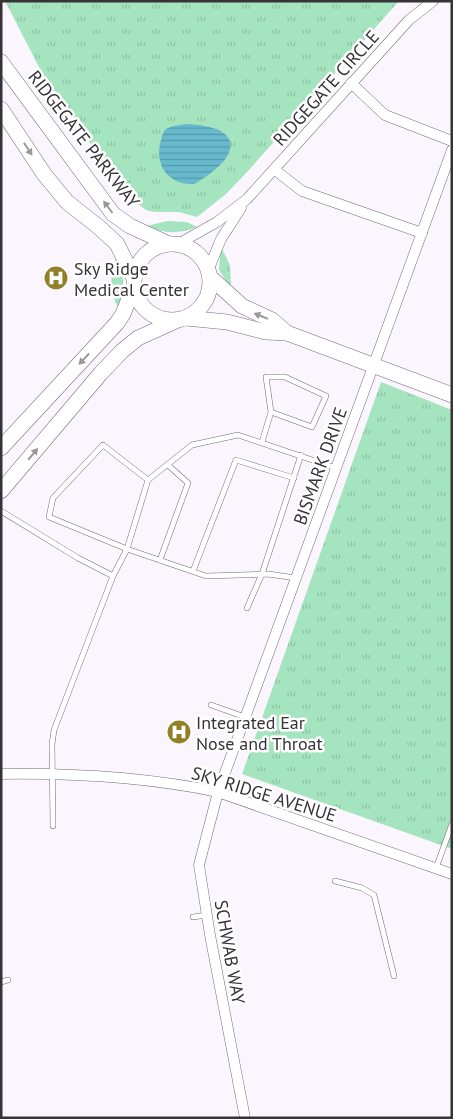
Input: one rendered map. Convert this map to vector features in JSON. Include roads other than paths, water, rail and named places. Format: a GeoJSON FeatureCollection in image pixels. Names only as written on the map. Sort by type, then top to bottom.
{"type":"FeatureCollection","features":[{"type":"Feature","properties":{"kind":"main road","name":"RIDGEGATE PARKWAY"},"geometry":{"type":"LineString","coordinates":[[1,62],[113,214],[130,226],[195,251],[201,257],[209,274],[242,306],[272,320],[287,333]]}},
{"type":"Feature","properties":{"kind":"main road","name":"RIDGEGATE PARKWAY"},"geometry":{"type":"LineString","coordinates":[[1,109],[44,174],[67,202],[117,244],[134,282],[140,303],[152,315],[160,319],[226,322],[266,332],[287,333],[452,395]]}},
{"type":"Feature","properties":{"kind":"main road"},"geometry":{"type":"LineString","coordinates":[[1,448],[117,323],[123,314],[140,262],[146,255],[160,246],[174,244]]}},
{"type":"Feature","properties":{"kind":"main road"},"geometry":{"type":"LineString","coordinates":[[1,491],[101,373],[122,351],[138,338],[194,313],[206,300],[209,274]]}},
{"type":"Feature","properties":{"kind":"street","name":"RIDGEGATE CIRCLE"},"geometry":{"type":"LineString","coordinates":[[174,244],[223,217],[247,199],[409,20],[433,1]]}},
{"type":"Feature","properties":{"kind":"street"},"geometry":{"type":"LineString","coordinates":[[351,83],[385,115],[452,141]]}},
{"type":"Feature","properties":{"kind":"street","name":"BISMARK DRIVE"},"geometry":{"type":"LineString","coordinates":[[218,792],[452,150]]}},
{"type":"Feature","properties":{"kind":"street"},"geometry":{"type":"LineString","coordinates":[[275,170],[302,191],[422,234]]}},
{"type":"Feature","properties":{"kind":"street","name":"RIDGEGATE CIRCLE"},"geometry":{"type":"LineString","coordinates":[[209,274],[220,239],[247,199]]}},
{"type":"Feature","properties":{"kind":"street","name":"SKY RIDGE AVENUE"},"geometry":{"type":"LineString","coordinates":[[1,774],[54,773],[114,776],[180,784],[218,792],[452,874]]}},
{"type":"Feature","properties":{"kind":"street","name":"SCHWAB WAY"},"geometry":{"type":"LineString","coordinates":[[218,792],[199,865],[206,914],[245,1118]]}},
{"type":"Feature","properties":{"kind":"lane"},"geometry":{"type":"LineString","coordinates":[[262,442],[271,412],[266,377],[285,377],[326,396],[312,426],[271,412]]}},
{"type":"Feature","properties":{"kind":"lane"},"geometry":{"type":"LineString","coordinates":[[54,826],[52,744],[54,730],[113,576],[127,549],[148,480],[192,445],[238,435],[336,468]]}},
{"type":"Feature","properties":{"kind":"lane"},"geometry":{"type":"LineString","coordinates":[[148,480],[103,446],[53,498],[49,517],[127,549],[206,576],[262,574],[296,578]]}},
{"type":"Feature","properties":{"kind":"lane"},"geometry":{"type":"LineString","coordinates":[[247,608],[262,574],[301,455]]}},
{"type":"Feature","properties":{"kind":"lane"},"geometry":{"type":"LineString","coordinates":[[193,571],[236,460],[294,478]]}},
{"type":"Feature","properties":{"kind":"lane"},"geometry":{"type":"LineString","coordinates":[[160,560],[188,483],[168,465]]}},
{"type":"Feature","properties":{"kind":"lane"},"geometry":{"type":"LineString","coordinates":[[1,511],[78,558],[113,576]]}},
{"type":"Feature","properties":{"kind":"lane"},"geometry":{"type":"LineString","coordinates":[[211,705],[245,718]]}},
{"type":"Feature","properties":{"kind":"lane"},"geometry":{"type":"LineString","coordinates":[[436,868],[452,824]]}},
{"type":"Feature","properties":{"kind":"lane"},"geometry":{"type":"LineString","coordinates":[[334,881],[342,881],[362,888],[374,895],[394,976]]}},
{"type":"Feature","properties":{"kind":"lane"},"geometry":{"type":"LineString","coordinates":[[193,916],[206,914]]}},
{"type":"Feature","properties":{"kind":"lane"},"geometry":{"type":"LineString","coordinates":[[1,982],[8,980]]}},
{"type":"Feature","properties":{"kind":"water"},"geometry":{"type":"Polygon","coordinates":[[[185,124],[206,126],[220,131],[228,137],[231,145],[228,155],[221,164],[194,184],[176,181],[170,177],[161,165],[159,157],[161,140],[165,130],[185,124]]]}},
{"type":"Feature","properties":{"kind":"place","name":"Sky Ridge Medical Center"},"geometry":{"type":"Point","coordinates":[56,278]}},
{"type":"Feature","properties":{"kind":"place","name":"Integrated Ear Nose and Throat"},"geometry":{"type":"Point","coordinates":[179,732]}}]}
